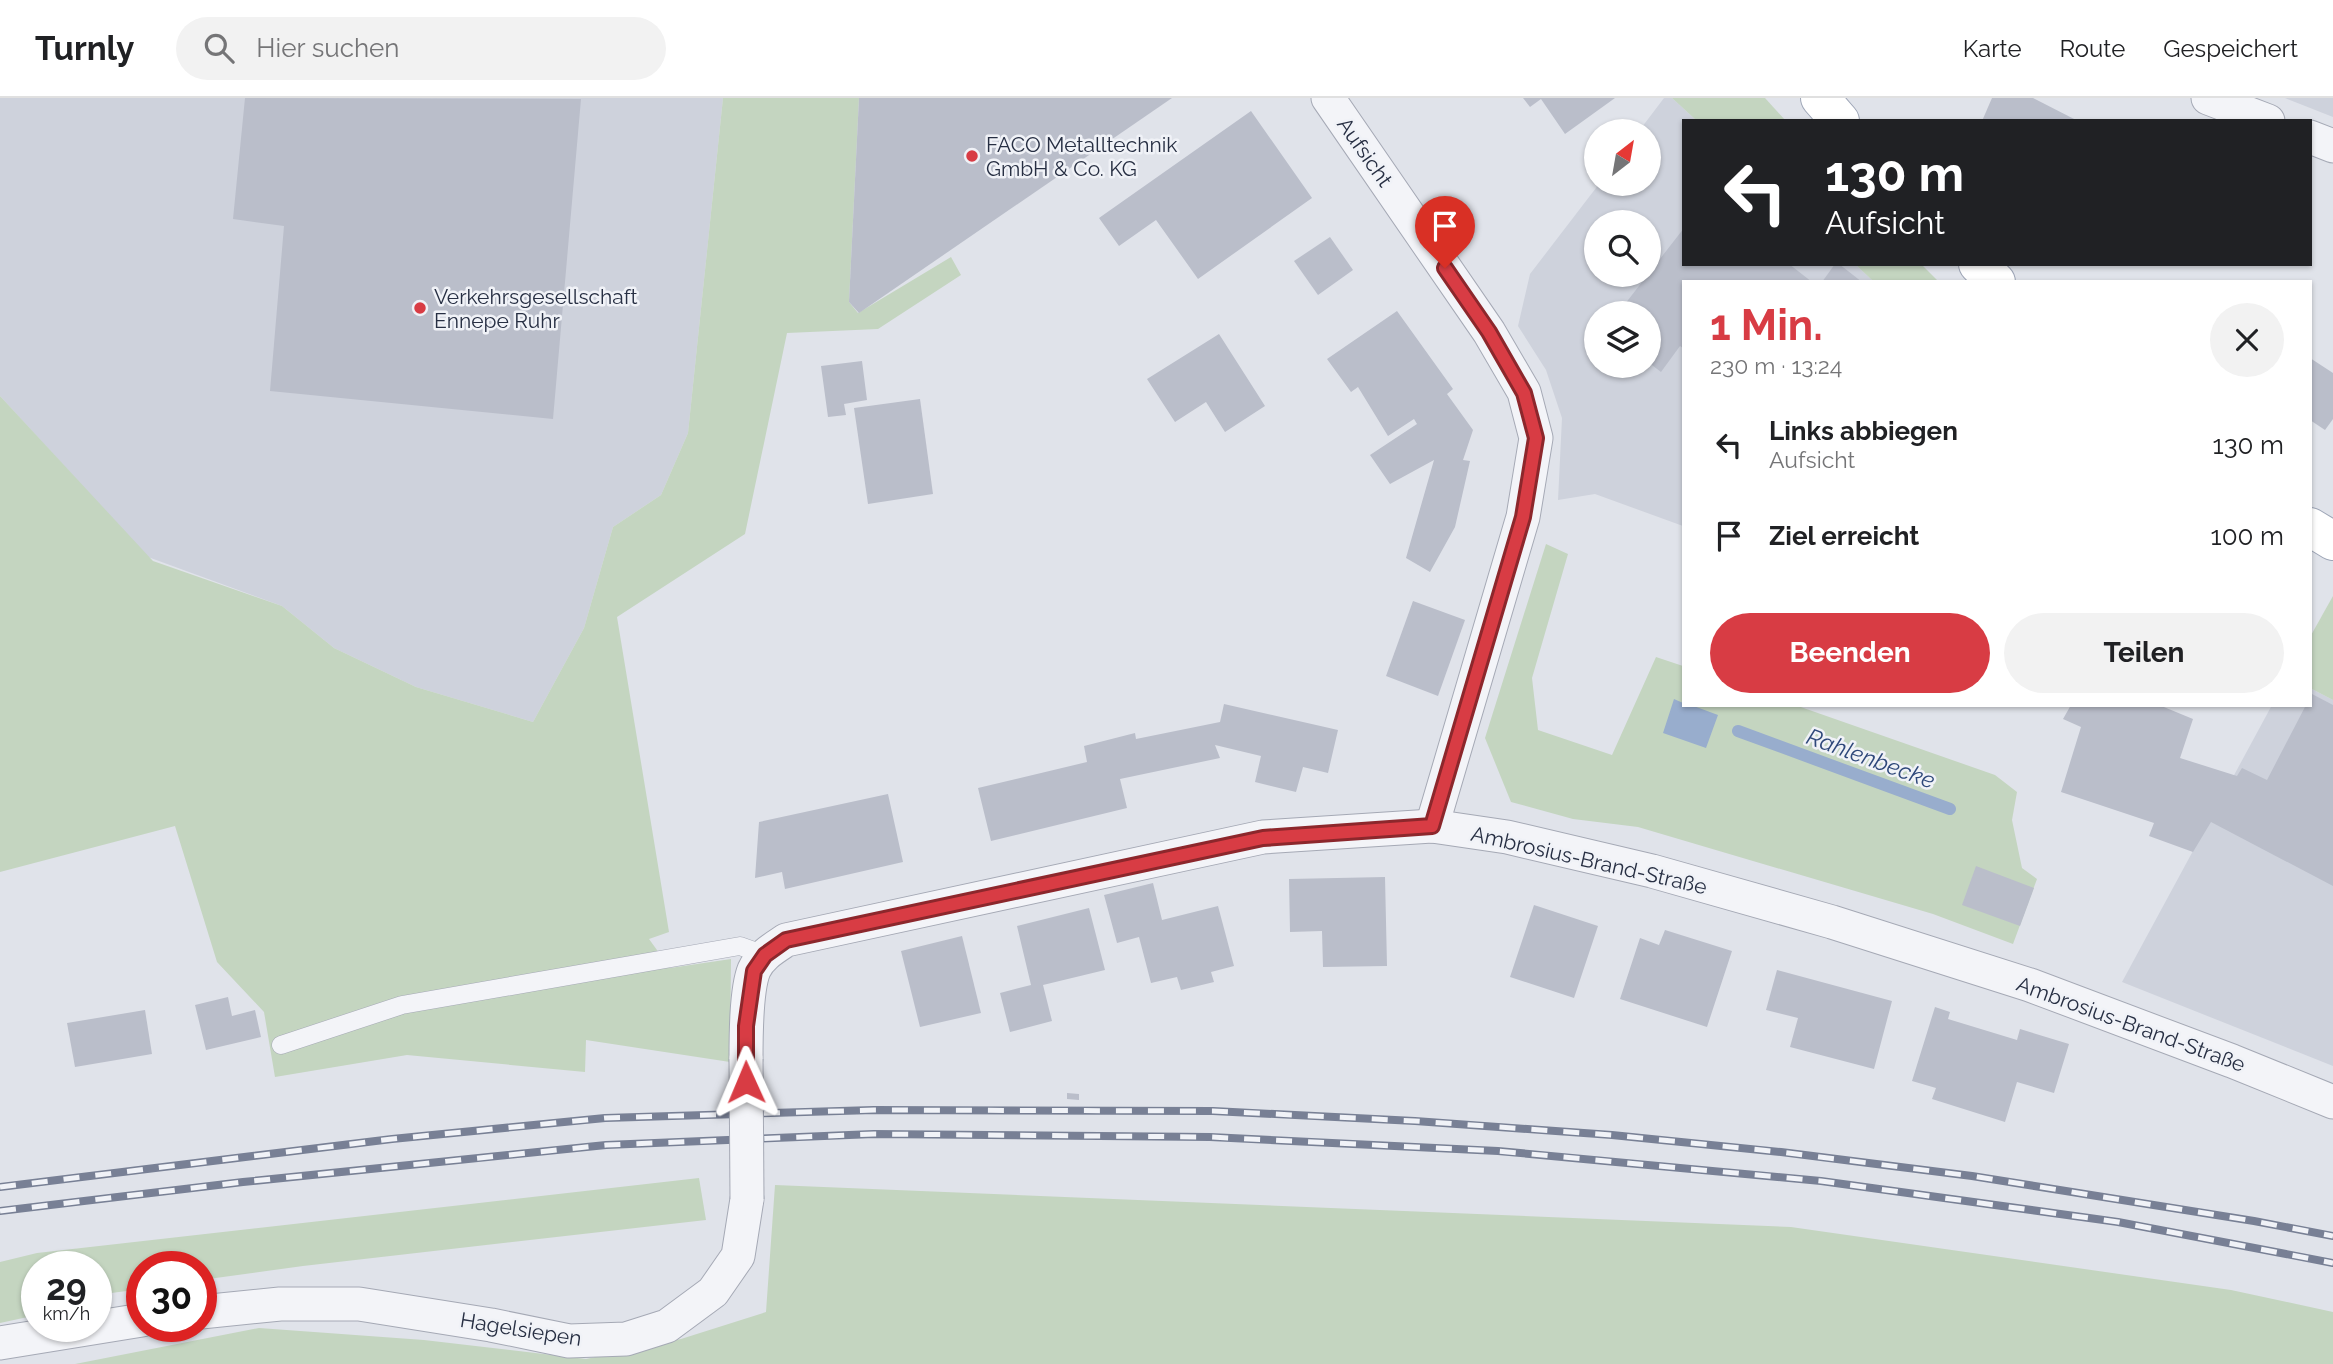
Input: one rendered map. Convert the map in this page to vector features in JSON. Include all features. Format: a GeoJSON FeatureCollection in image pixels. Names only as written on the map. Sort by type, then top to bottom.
{"type":"FeatureCollection","features":[{"type":"Feature","properties":{"kind":"main road"},"geometry":{"type":"LineString","coordinates":[[1820,98],[1838,119]]}},
{"type":"Feature","properties":{"kind":"main road"},"geometry":{"type":"LineString","coordinates":[[1980,266],[1994,280]]}},
{"type":"Feature","properties":{"kind":"main road"},"geometry":{"type":"LineString","coordinates":[[2312,528],[2333,541]]}},
{"type":"Feature","properties":{"kind":"street","name":"Aufsicht"},"geometry":{"type":"LineString","coordinates":[[1328,98],[1489,332],[1524,393],[1536,438],[1523,517],[1432,826]]}},
{"type":"Feature","properties":{"kind":"street"},"geometry":{"type":"LineString","coordinates":[[2208,98],[2263,119]]}},
{"type":"Feature","properties":{"kind":"street"},"geometry":{"type":"LineString","coordinates":[[2312,138],[2333,146]]}},
{"type":"Feature","properties":{"kind":"street","name":"Ambrosius-Brand-Straße"},"geometry":{"type":"LineString","coordinates":[[765,955],[786,940],[1263,838],[1432,826],[1507,837],[1639,868],[1832,922],[2029,985],[2232,1060],[2333,1102]]}},
{"type":"Feature","properties":{"kind":"street","name":"Hagelsiepen"},"geometry":{"type":"LineString","coordinates":[[217,1310],[280,1304],[359,1304],[569,1340],[626,1339],[667,1326],[713,1292],[738,1256],[747,1199],[746,1026],[754,971],[765,955]]}},
{"type":"Feature","properties":{"kind":"street"},"geometry":{"type":"LineString","coordinates":[[0,1343],[126,1323]]}},
{"type":"Feature","properties":{"kind":"lane"},"geometry":{"type":"LineString","coordinates":[[281,1045],[402,1005],[728,947],[740,946],[765,955]]}},
{"type":"Feature","properties":{"kind":"shaded area"},"geometry":{"type":"Polygon","coordinates":[[[0,98],[723,98],[688,433],[661,495],[613,527],[584,628],[533,722],[416,687],[334,648],[282,606],[148,557],[0,396],[0,98]]]}},
{"type":"Feature","properties":{"kind":"shaded area"},"geometry":{"type":"Polygon","coordinates":[[[1664,98],[1672,98],[1695,119],[1682,119],[1682,266],[1857,266],[1872,280],[1682,280],[1682,526],[1595,494],[1558,500],[1562,418],[1546,370],[1518,326],[1530,274],[1590,196],[1661,196],[1661,119],[1648,119],[1664,98]]]}},
{"type":"Feature","properties":{"kind":"shaded area"},"geometry":{"type":"Polygon","coordinates":[[[2285,98],[2333,98],[2333,117],[2285,98]]]}},
{"type":"Feature","properties":{"kind":"shaded area"},"geometry":{"type":"Polygon","coordinates":[[[2312,689],[2333,700],[2333,1066],[2122,982],[2271,707],[2312,707],[2312,689]]]}},
{"type":"Feature","properties":{"kind":"green space"},"geometry":{"type":"Polygon","coordinates":[[[723,98],[859,98],[849,302],[858,313],[951,257],[961,275],[878,329],[787,333],[745,534],[617,617],[669,932],[649,939],[670,968],[731,959],[730,1062],[586,1040],[585,1072],[407,1055],[275,1077],[264,1012],[217,962],[175,826],[0,872],[0,396],[153,561],[282,606],[334,648],[416,687],[533,722],[584,628],[613,527],[661,495],[688,433],[723,98]]]}},
{"type":"Feature","properties":{"kind":"green space"},"geometry":{"type":"Polygon","coordinates":[[[1672,98],[1765,98],[1784,119],[1695,119],[1672,98]]]}},
{"type":"Feature","properties":{"kind":"green space"},"geometry":{"type":"Polygon","coordinates":[[[1857,266],[1923,266],[1937,280],[1872,280],[1857,266]]]}},
{"type":"Feature","properties":{"kind":"green space"},"geometry":{"type":"Polygon","coordinates":[[[1546,544],[1568,554],[1532,678],[1538,730],[1612,755],[1656,657],[1682,666],[1682,707],[1801,707],[1995,775],[2017,792],[2012,820],[2022,868],[2037,879],[2013,944],[1933,914],[1638,827],[1573,819],[1511,802],[1485,738],[1546,544]]]}},
{"type":"Feature","properties":{"kind":"green space"},"geometry":{"type":"Polygon","coordinates":[[[2333,596],[2333,700],[2312,689],[2312,633],[2333,596]]]}},
{"type":"Feature","properties":{"kind":"green space"},"geometry":{"type":"Polygon","coordinates":[[[699,1178],[706,1220],[217,1278],[217,1251],[126,1251],[126,1291],[112,1293],[112,1251],[55,1251],[699,1178]]]}},
{"type":"Feature","properties":{"kind":"green space"},"geometry":{"type":"Polygon","coordinates":[[[775,1185],[1791,1227],[2231,1290],[2333,1312],[2333,1364],[75,1364],[187,1342],[217,1342],[217,1336],[259,1328],[424,1340],[586,1359],[681,1339],[766,1312],[775,1185]]]}},
{"type":"Feature","properties":{"kind":"green space"},"geometry":{"type":"Polygon","coordinates":[[[21,1257],[21,1318],[0,1323],[0,1262],[21,1257]]]}},
{"type":"Feature","properties":{"kind":"water"},"geometry":{"type":"Polygon","coordinates":[[[1674,699],[1682,703],[1682,707],[1696,707],[1718,715],[1706,748],[1663,733],[1674,699]]]}},
{"type":"Feature","properties":{"kind":"building","name":"Verkehrsgesellschaft Ennepe Ruhr"},"geometry":{"type":"Polygon","coordinates":[[[245,98],[581,99],[553,419],[270,391],[284,226],[233,219],[245,98]]]}},
{"type":"Feature","properties":{"kind":"building","name":"FACO Metalltechnik GmbH & Co. KG"},"geometry":{"type":"Polygon","coordinates":[[[859,98],[1172,98],[859,313],[849,302],[859,98]]]}},
{"type":"Feature","properties":{"kind":"building"},"geometry":{"type":"Polygon","coordinates":[[[1523,98],[1615,98],[1565,134],[1541,99],[1530,107],[1523,98]]]}},
{"type":"Feature","properties":{"kind":"building"},"geometry":{"type":"Polygon","coordinates":[[[1992,98],[2033,98],[2074,119],[1983,119],[1992,98]]]}},
{"type":"Feature","properties":{"kind":"building"},"geometry":{"type":"Polygon","coordinates":[[[1251,111],[1312,198],[1198,279],[1156,220],[1119,246],[1099,218],[1251,111]]]}},
{"type":"Feature","properties":{"kind":"building"},"geometry":{"type":"Polygon","coordinates":[[[1682,231],[1682,266],[1792,266],[1809,280],[1682,280],[1682,348],[1680,346],[1661,372],[1661,301],[1627,301],[1638,287],[1661,287],[1661,258],[1682,231]]]}},
{"type":"Feature","properties":{"kind":"building"},"geometry":{"type":"Polygon","coordinates":[[[1330,237],[1353,270],[1318,295],[1294,261],[1330,237]]]}},
{"type":"Feature","properties":{"kind":"building"},"geometry":{"type":"Polygon","coordinates":[[[1834,266],[1842,266],[1859,280],[1823,280],[1834,266]]]}},
{"type":"Feature","properties":{"kind":"building"},"geometry":{"type":"Polygon","coordinates":[[[1397,311],[1453,389],[1447,394],[1473,430],[1463,460],[1470,461],[1455,527],[1430,572],[1406,558],[1434,460],[1390,484],[1370,455],[1417,424],[1414,419],[1388,436],[1358,387],[1351,392],[1327,359],[1397,311]]]}},
{"type":"Feature","properties":{"kind":"building"},"geometry":{"type":"Polygon","coordinates":[[[1219,334],[1265,406],[1225,432],[1206,402],[1175,422],[1147,379],[1219,334]]]}},
{"type":"Feature","properties":{"kind":"building"},"geometry":{"type":"Polygon","coordinates":[[[2312,359],[2333,373],[2333,419],[2325,430],[2312,421],[2312,359]]]}},
{"type":"Feature","properties":{"kind":"building"},"geometry":{"type":"Polygon","coordinates":[[[862,361],[867,400],[844,404],[846,415],[828,417],[821,366],[862,361]]]}},
{"type":"Feature","properties":{"kind":"building"},"geometry":{"type":"Polygon","coordinates":[[[920,399],[933,494],[868,504],[854,408],[920,399]]]}},
{"type":"Feature","properties":{"kind":"building"},"geometry":{"type":"Polygon","coordinates":[[[1413,601],[1465,620],[1438,696],[1386,676],[1413,601]]]}},
{"type":"Feature","properties":{"kind":"building"},"geometry":{"type":"Polygon","coordinates":[[[2312,694],[2333,705],[2333,886],[2211,822],[2193,852],[2149,836],[2154,823],[2061,792],[2081,727],[2063,719],[2070,707],[2164,707],[2193,719],[2180,758],[2237,776],[2242,768],[2267,780],[2305,707],[2312,707],[2312,694]]]}},
{"type":"Feature","properties":{"kind":"building"},"geometry":{"type":"Polygon","coordinates":[[[1224,704],[1338,730],[1328,773],[1303,767],[1296,792],[1255,782],[1261,756],[1215,745],[1220,758],[1120,779],[1127,808],[991,841],[978,788],[1087,762],[1084,746],[1135,733],[1136,739],[1220,722],[1224,704]]]}},
{"type":"Feature","properties":{"kind":"building"},"geometry":{"type":"Polygon","coordinates":[[[888,794],[903,862],[785,889],[782,872],[755,878],[759,822],[888,794]]]}},
{"type":"Feature","properties":{"kind":"building"},"geometry":{"type":"Polygon","coordinates":[[[1976,866],[2034,888],[2020,926],[1962,905],[1976,866]]]}},
{"type":"Feature","properties":{"kind":"building"},"geometry":{"type":"Polygon","coordinates":[[[1385,877],[1387,966],[1323,967],[1322,931],[1290,932],[1289,879],[1385,877]]]}},
{"type":"Feature","properties":{"kind":"building"},"geometry":{"type":"Polygon","coordinates":[[[1153,883],[1162,920],[1218,906],[1234,966],[1211,972],[1214,982],[1181,990],[1177,977],[1151,983],[1139,937],[1117,943],[1104,895],[1153,883]]]}},
{"type":"Feature","properties":{"kind":"building"},"geometry":{"type":"Polygon","coordinates":[[[1534,905],[1598,926],[1574,998],[1510,977],[1534,905]]]}},
{"type":"Feature","properties":{"kind":"building"},"geometry":{"type":"Polygon","coordinates":[[[1089,908],[1105,970],[1043,985],[1052,1021],[1010,1032],[1000,993],[1031,985],[1017,926],[1089,908]]]}},
{"type":"Feature","properties":{"kind":"building"},"geometry":{"type":"Polygon","coordinates":[[[1665,930],[1732,951],[1707,1027],[1620,999],[1640,938],[1659,945],[1665,930]]]}},
{"type":"Feature","properties":{"kind":"building"},"geometry":{"type":"Polygon","coordinates":[[[962,936],[981,1013],[920,1027],[901,951],[962,936]]]}},
{"type":"Feature","properties":{"kind":"building"},"geometry":{"type":"Polygon","coordinates":[[[1777,970],[1892,1001],[1874,1069],[1790,1047],[1798,1018],[1766,1010],[1777,970]]]}},
{"type":"Feature","properties":{"kind":"building"},"geometry":{"type":"Polygon","coordinates":[[[228,997],[232,1016],[255,1010],[261,1037],[206,1050],[195,1005],[228,997]]]}},
{"type":"Feature","properties":{"kind":"building"},"geometry":{"type":"Polygon","coordinates":[[[1935,1007],[1950,1012],[1948,1019],[2017,1040],[2020,1029],[2069,1044],[2054,1093],[2017,1082],[2005,1122],[1932,1099],[1936,1088],[1912,1081],[1935,1007]]]}},
{"type":"Feature","properties":{"kind":"building"},"geometry":{"type":"Polygon","coordinates":[[[145,1010],[152,1054],[75,1067],[67,1023],[145,1010]]]}},
{"type":"Feature","properties":{"kind":"building"},"geometry":{"type":"Polygon","coordinates":[[[1067,1093],[1079,1094],[1079,1100],[1067,1099],[1067,1093]]]}},
{"type":"Feature","properties":{"kind":"waterway","name":"Rahlenbecke"},"geometry":{"type":"LineString","coordinates":[[1738,731],[1950,809]]}},
{"type":"Feature","properties":{"kind":"railway"},"geometry":{"type":"LineString","coordinates":[[0,1187],[392,1139],[605,1118],[874,1110],[1213,1111],[1415,1121],[1612,1135],[1781,1152],[1972,1176],[2333,1236]]}},
{"type":"Feature","properties":{"kind":"railway"},"geometry":{"type":"LineString","coordinates":[[0,1211],[243,1182],[606,1145],[874,1134],[1210,1137],[1498,1151],[1821,1181],[2118,1222],[2333,1263]]}},
{"type":"Feature","properties":{"kind":"place","name":"FACO Metalltechnik GmbH & Co. KG"},"geometry":{"type":"Point","coordinates":[972,156]}},
{"type":"Feature","properties":{"kind":"place","name":"Verkehrsgesellschaft Ennepe Ruhr"},"geometry":{"type":"Point","coordinates":[420,308]}},
{"type":"Feature","properties":{"kind":"route"},"geometry":{"type":"LineString","coordinates":[[746,1082],[746,1026],[754,971],[765,955],[786,940],[1263,838],[1432,826],[1523,517],[1536,438],[1524,393],[1489,332],[1445,268]]}}]}
